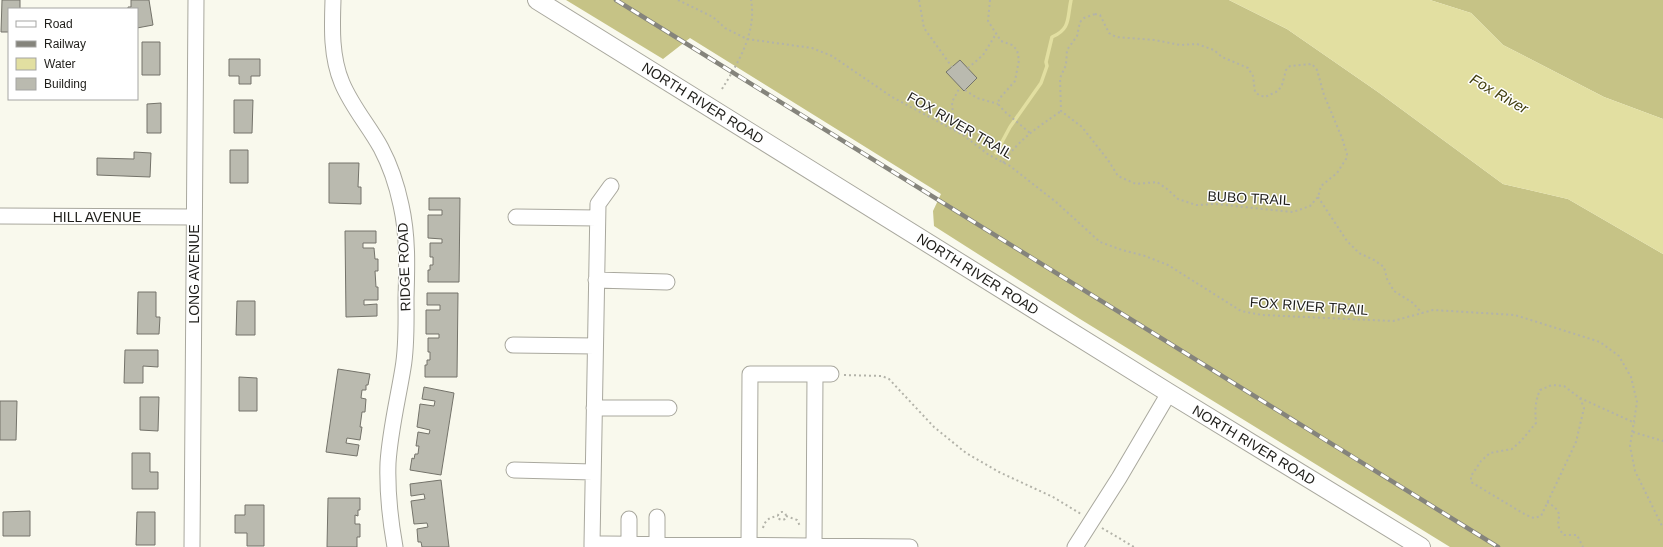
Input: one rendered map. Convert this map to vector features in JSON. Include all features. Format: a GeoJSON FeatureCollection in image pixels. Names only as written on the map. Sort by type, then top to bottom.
{"type":"FeatureCollection","features":[{"type":"Feature","properties":{"kind":"main road","name":"NORTH RIVER ROAD"},"geometry":{"type":"LineString","coordinates":[[537,0],[1169,393],[1421,547]]}},
{"type":"Feature","properties":{"kind":"street","name":"LONG AVENUE"},"geometry":{"type":"LineString","coordinates":[[192,547],[196,0]]}},
{"type":"Feature","properties":{"kind":"street","name":"RIDGE ROAD"},"geometry":{"type":"LineString","coordinates":[[333,0],[332,29],[336,65],[350,100],[381,149],[401,204],[406,232],[406,327],[404,358],[394,414],[388,462],[389,510],[395,547]]}},
{"type":"Feature","properties":{"kind":"street"},"geometry":{"type":"LineString","coordinates":[[611,186],[598,204],[597,218],[592,546],[630,544],[910,547]]}},
{"type":"Feature","properties":{"kind":"street","name":"HILL AVENUE"},"geometry":{"type":"LineString","coordinates":[[0,216],[194,217]]}},
{"type":"Feature","properties":{"kind":"street"},"geometry":{"type":"LineString","coordinates":[[516,217],[597,218]]}},
{"type":"Feature","properties":{"kind":"street"},"geometry":{"type":"LineString","coordinates":[[596,280],[667,282]]}},
{"type":"Feature","properties":{"kind":"street"},"geometry":{"type":"LineString","coordinates":[[512,345],[595,346]]}},
{"type":"Feature","properties":{"kind":"street"},"geometry":{"type":"LineString","coordinates":[[749,545],[750,374],[831,374]]}},
{"type":"Feature","properties":{"kind":"street"},"geometry":{"type":"LineString","coordinates":[[814,546],[815,374]]}},
{"type":"Feature","properties":{"kind":"street"},"geometry":{"type":"LineString","coordinates":[[1075,547],[1119,478],[1169,393]]}},
{"type":"Feature","properties":{"kind":"street"},"geometry":{"type":"LineString","coordinates":[[594,408],[669,408]]}},
{"type":"Feature","properties":{"kind":"street"},"geometry":{"type":"LineString","coordinates":[[514,470],[593,472]]}},
{"type":"Feature","properties":{"kind":"street"},"geometry":{"type":"LineString","coordinates":[[657,517],[657,545]]}},
{"type":"Feature","properties":{"kind":"street"},"geometry":{"type":"LineString","coordinates":[[629,518],[630,544]]}},
{"type":"Feature","properties":{"kind":"path","name":"FOX RIVER TRAIL"},"geometry":{"type":"LineString","coordinates":[[678,0],[713,17],[725,28],[747,39],[812,48],[832,56],[892,97],[954,130],[1010,166],[1056,202],[1100,242],[1168,264],[1241,311],[1262,315],[1393,321],[1433,310],[1515,315],[1600,342],[1619,356],[1631,377],[1637,402],[1630,446],[1635,471],[1663,528]]}},
{"type":"Feature","properties":{"kind":"path"},"geometry":{"type":"LineString","coordinates":[[722,89],[738,61],[747,39],[752,18],[751,0]]}},
{"type":"Feature","properties":{"kind":"path"},"geometry":{"type":"LineString","coordinates":[[919,0],[924,28],[952,67]]}},
{"type":"Feature","properties":{"kind":"path"},"geometry":{"type":"LineString","coordinates":[[990,0],[988,21],[1001,41],[1012,45],[1017,50],[1019,60],[1015,81],[999,99],[998,104]]}},
{"type":"Feature","properties":{"kind":"path","name":"BUBO TRAIL"},"geometry":{"type":"LineString","coordinates":[[1091,15],[1100,15],[1109,33],[1116,37],[1149,39],[1180,45],[1197,44],[1214,50],[1222,57],[1248,68],[1253,76],[1255,92],[1258,95],[1265,97],[1278,91],[1282,85],[1286,70],[1290,66],[1312,64],[1317,70],[1324,95],[1347,154],[1346,159],[1337,173],[1322,186],[1318,197],[1310,206],[1293,212],[1222,205],[1196,205],[1178,199],[1157,182],[1136,184],[1118,176],[1108,160],[1082,126],[1061,111],[1060,78],[1066,66],[1067,50],[1077,36],[1080,22],[1091,15]]}},
{"type":"Feature","properties":{"kind":"path"},"geometry":{"type":"LineString","coordinates":[[968,68],[983,55],[996,34]]}},
{"type":"Feature","properties":{"kind":"path"},"geometry":{"type":"LineString","coordinates":[[954,130],[952,102],[960,87]]}},
{"type":"Feature","properties":{"kind":"path"},"geometry":{"type":"LineString","coordinates":[[965,90],[977,98],[998,104],[1030,133]]}},
{"type":"Feature","properties":{"kind":"path"},"geometry":{"type":"LineString","coordinates":[[1003,162],[1014,147],[1030,133],[1061,111]]}},
{"type":"Feature","properties":{"kind":"path"},"geometry":{"type":"LineString","coordinates":[[1318,197],[1347,241],[1359,253],[1374,260],[1384,268],[1387,279],[1394,292],[1413,303],[1422,313]]}},
{"type":"Feature","properties":{"kind":"path"},"geometry":{"type":"LineString","coordinates":[[831,374],[836,376],[882,376],[889,379],[934,427],[966,453],[999,472],[1047,494],[1084,516]]}},
{"type":"Feature","properties":{"kind":"path"},"geometry":{"type":"LineString","coordinates":[[1580,398],[1584,408],[1576,442],[1541,516],[1534,518],[1471,482],[1471,476],[1481,461],[1490,453],[1512,449],[1521,441],[1536,423],[1534,409],[1540,390],[1552,385],[1564,386],[1580,398],[1634,423]]}},
{"type":"Feature","properties":{"kind":"path"},"geometry":{"type":"LineString","coordinates":[[1633,432],[1663,441]]}},
{"type":"Feature","properties":{"kind":"path"},"geometry":{"type":"LineString","coordinates":[[1547,502],[1557,508],[1559,513],[1558,525],[1560,531],[1564,535],[1577,535],[1584,547]]}},
{"type":"Feature","properties":{"kind":"path"},"geometry":{"type":"LineString","coordinates":[[763,531],[767,520],[778,516],[782,512],[786,516],[797,520],[800,531]]}},
{"type":"Feature","properties":{"kind":"path"},"geometry":{"type":"LineString","coordinates":[[778,516],[779,519],[782,520],[786,516]]}},
{"type":"Feature","properties":{"kind":"path"},"geometry":{"type":"LineString","coordinates":[[1099,526],[1134,547]]}},
{"type":"Feature","properties":{"kind":"shaded area"},"geometry":{"type":"Polygon","coordinates":[[[566,0],[1229,0],[1287,29],[1378,92],[1503,184],[1568,199],[1663,254],[1663,547],[1450,547],[1080,319],[934,226],[933,211],[941,194],[690,38],[663,59],[566,0]]]}},
{"type":"Feature","properties":{"kind":"shaded area"},"geometry":{"type":"Polygon","coordinates":[[[1430,0],[1663,0],[1663,119],[1604,97],[1503,45],[1471,13],[1430,0]]]}},
{"type":"Feature","properties":{"kind":"water","name":"Fox River"},"geometry":{"type":"Polygon","coordinates":[[[1229,0],[1430,0],[1471,13],[1503,45],[1604,97],[1663,119],[1663,254],[1568,199],[1503,184],[1378,92],[1287,29],[1229,0]]]}},
{"type":"Feature","properties":{"kind":"building"},"geometry":{"type":"Polygon","coordinates":[[[2,0],[20,0],[20,8],[8,8],[8,32],[1,32],[2,0]]]}},
{"type":"Feature","properties":{"kind":"building"},"geometry":{"type":"Polygon","coordinates":[[[131,0],[149,0],[153,25],[138,28],[138,8],[128,8],[131,7],[131,0]]]}},
{"type":"Feature","properties":{"kind":"building"},"geometry":{"type":"Polygon","coordinates":[[[142,42],[160,42],[160,75],[142,75],[142,42]]]}},
{"type":"Feature","properties":{"kind":"building"},"geometry":{"type":"Polygon","coordinates":[[[229,59],[260,59],[260,76],[251,76],[251,84],[239,84],[239,76],[229,76],[229,59]]]}},
{"type":"Feature","properties":{"kind":"building"},"geometry":{"type":"Polygon","coordinates":[[[960,60],[977,78],[964,91],[946,72],[960,60]]]}},
{"type":"Feature","properties":{"kind":"building"},"geometry":{"type":"Polygon","coordinates":[[[234,100],[253,100],[252,133],[234,133],[234,100]]]}},
{"type":"Feature","properties":{"kind":"building"},"geometry":{"type":"Polygon","coordinates":[[[161,103],[161,133],[147,133],[147,104],[161,103]]]}},
{"type":"Feature","properties":{"kind":"building"},"geometry":{"type":"Polygon","coordinates":[[[230,150],[248,150],[248,183],[230,183],[230,150]]]}},
{"type":"Feature","properties":{"kind":"building"},"geometry":{"type":"Polygon","coordinates":[[[134,152],[151,153],[150,177],[97,175],[97,158],[134,159],[134,152]]]}},
{"type":"Feature","properties":{"kind":"building"},"geometry":{"type":"Polygon","coordinates":[[[329,163],[359,163],[358,187],[361,187],[361,204],[329,203],[329,163]]]}},
{"type":"Feature","properties":{"kind":"building"},"geometry":{"type":"Polygon","coordinates":[[[429,198],[460,198],[459,282],[428,282],[428,270],[430,270],[430,265],[433,265],[433,257],[430,257],[430,243],[442,243],[442,239],[428,238],[428,215],[442,215],[442,210],[429,210],[429,198]]]}},
{"type":"Feature","properties":{"kind":"building"},"geometry":{"type":"Polygon","coordinates":[[[345,231],[376,231],[376,243],[363,243],[363,248],[374,248],[375,259],[378,259],[378,271],[375,271],[376,287],[378,287],[378,300],[364,300],[364,305],[377,304],[377,316],[346,317],[345,231]]]}},
{"type":"Feature","properties":{"kind":"building"},"geometry":{"type":"Polygon","coordinates":[[[138,292],[156,292],[156,317],[160,317],[159,334],[137,334],[138,292]]]}},
{"type":"Feature","properties":{"kind":"building"},"geometry":{"type":"Polygon","coordinates":[[[427,293],[458,293],[457,377],[425,377],[425,365],[427,365],[427,360],[430,360],[430,352],[428,352],[428,338],[439,338],[439,334],[426,334],[426,310],[440,310],[440,305],[427,305],[427,293]]]}},
{"type":"Feature","properties":{"kind":"building"},"geometry":{"type":"Polygon","coordinates":[[[237,301],[255,301],[255,335],[236,335],[237,301]]]}},
{"type":"Feature","properties":{"kind":"building"},"geometry":{"type":"Polygon","coordinates":[[[125,350],[158,350],[158,367],[143,366],[143,383],[124,383],[125,350]]]}},
{"type":"Feature","properties":{"kind":"building"},"geometry":{"type":"Polygon","coordinates":[[[338,369],[370,374],[368,385],[366,385],[366,390],[362,390],[361,398],[366,399],[365,412],[362,412],[360,440],[347,438],[346,443],[359,445],[357,456],[326,452],[338,369]]]}},
{"type":"Feature","properties":{"kind":"building"},"geometry":{"type":"Polygon","coordinates":[[[239,377],[257,378],[257,411],[239,411],[239,377]]]}},
{"type":"Feature","properties":{"kind":"building"},"geometry":{"type":"Polygon","coordinates":[[[424,387],[454,393],[441,475],[410,470],[412,458],[414,459],[415,454],[418,454],[419,446],[416,446],[418,432],[429,434],[430,430],[417,427],[420,404],[434,406],[435,401],[422,399],[424,387]]]}},
{"type":"Feature","properties":{"kind":"building"},"geometry":{"type":"Polygon","coordinates":[[[140,397],[159,397],[158,431],[140,430],[140,397]]]}},
{"type":"Feature","properties":{"kind":"building"},"geometry":{"type":"Polygon","coordinates":[[[0,401],[17,401],[16,440],[0,440],[0,401]]]}},
{"type":"Feature","properties":{"kind":"building"},"geometry":{"type":"Polygon","coordinates":[[[132,453],[150,453],[150,472],[158,472],[158,489],[132,489],[132,453]]]}},
{"type":"Feature","properties":{"kind":"building"},"geometry":{"type":"Polygon","coordinates":[[[441,480],[449,547],[422,547],[421,542],[418,542],[417,529],[428,527],[427,523],[414,524],[411,501],[425,499],[424,494],[411,496],[410,484],[441,480]]]}},
{"type":"Feature","properties":{"kind":"building"},"geometry":{"type":"Polygon","coordinates":[[[328,498],[360,498],[360,510],[358,510],[358,516],[355,515],[355,524],[360,524],[360,537],[357,537],[357,547],[327,547],[328,498]]]}},
{"type":"Feature","properties":{"kind":"building"},"geometry":{"type":"Polygon","coordinates":[[[245,505],[264,505],[264,546],[247,546],[247,533],[235,533],[235,515],[245,515],[245,505]]]}},
{"type":"Feature","properties":{"kind":"building"},"geometry":{"type":"Polygon","coordinates":[[[30,511],[30,536],[3,536],[3,512],[30,511]]]}},
{"type":"Feature","properties":{"kind":"building"},"geometry":{"type":"Polygon","coordinates":[[[137,512],[155,512],[155,545],[136,545],[137,512]]]}},
{"type":"Feature","properties":{"kind":"waterway"},"geometry":{"type":"LineString","coordinates":[[996,153],[1010,127],[1041,83],[1047,66],[1046,62],[1052,37],[1058,34],[1065,27],[1071,0]]}},
{"type":"Feature","properties":{"kind":"railway"},"geometry":{"type":"LineString","coordinates":[[616,0],[1498,547]]}}]}
